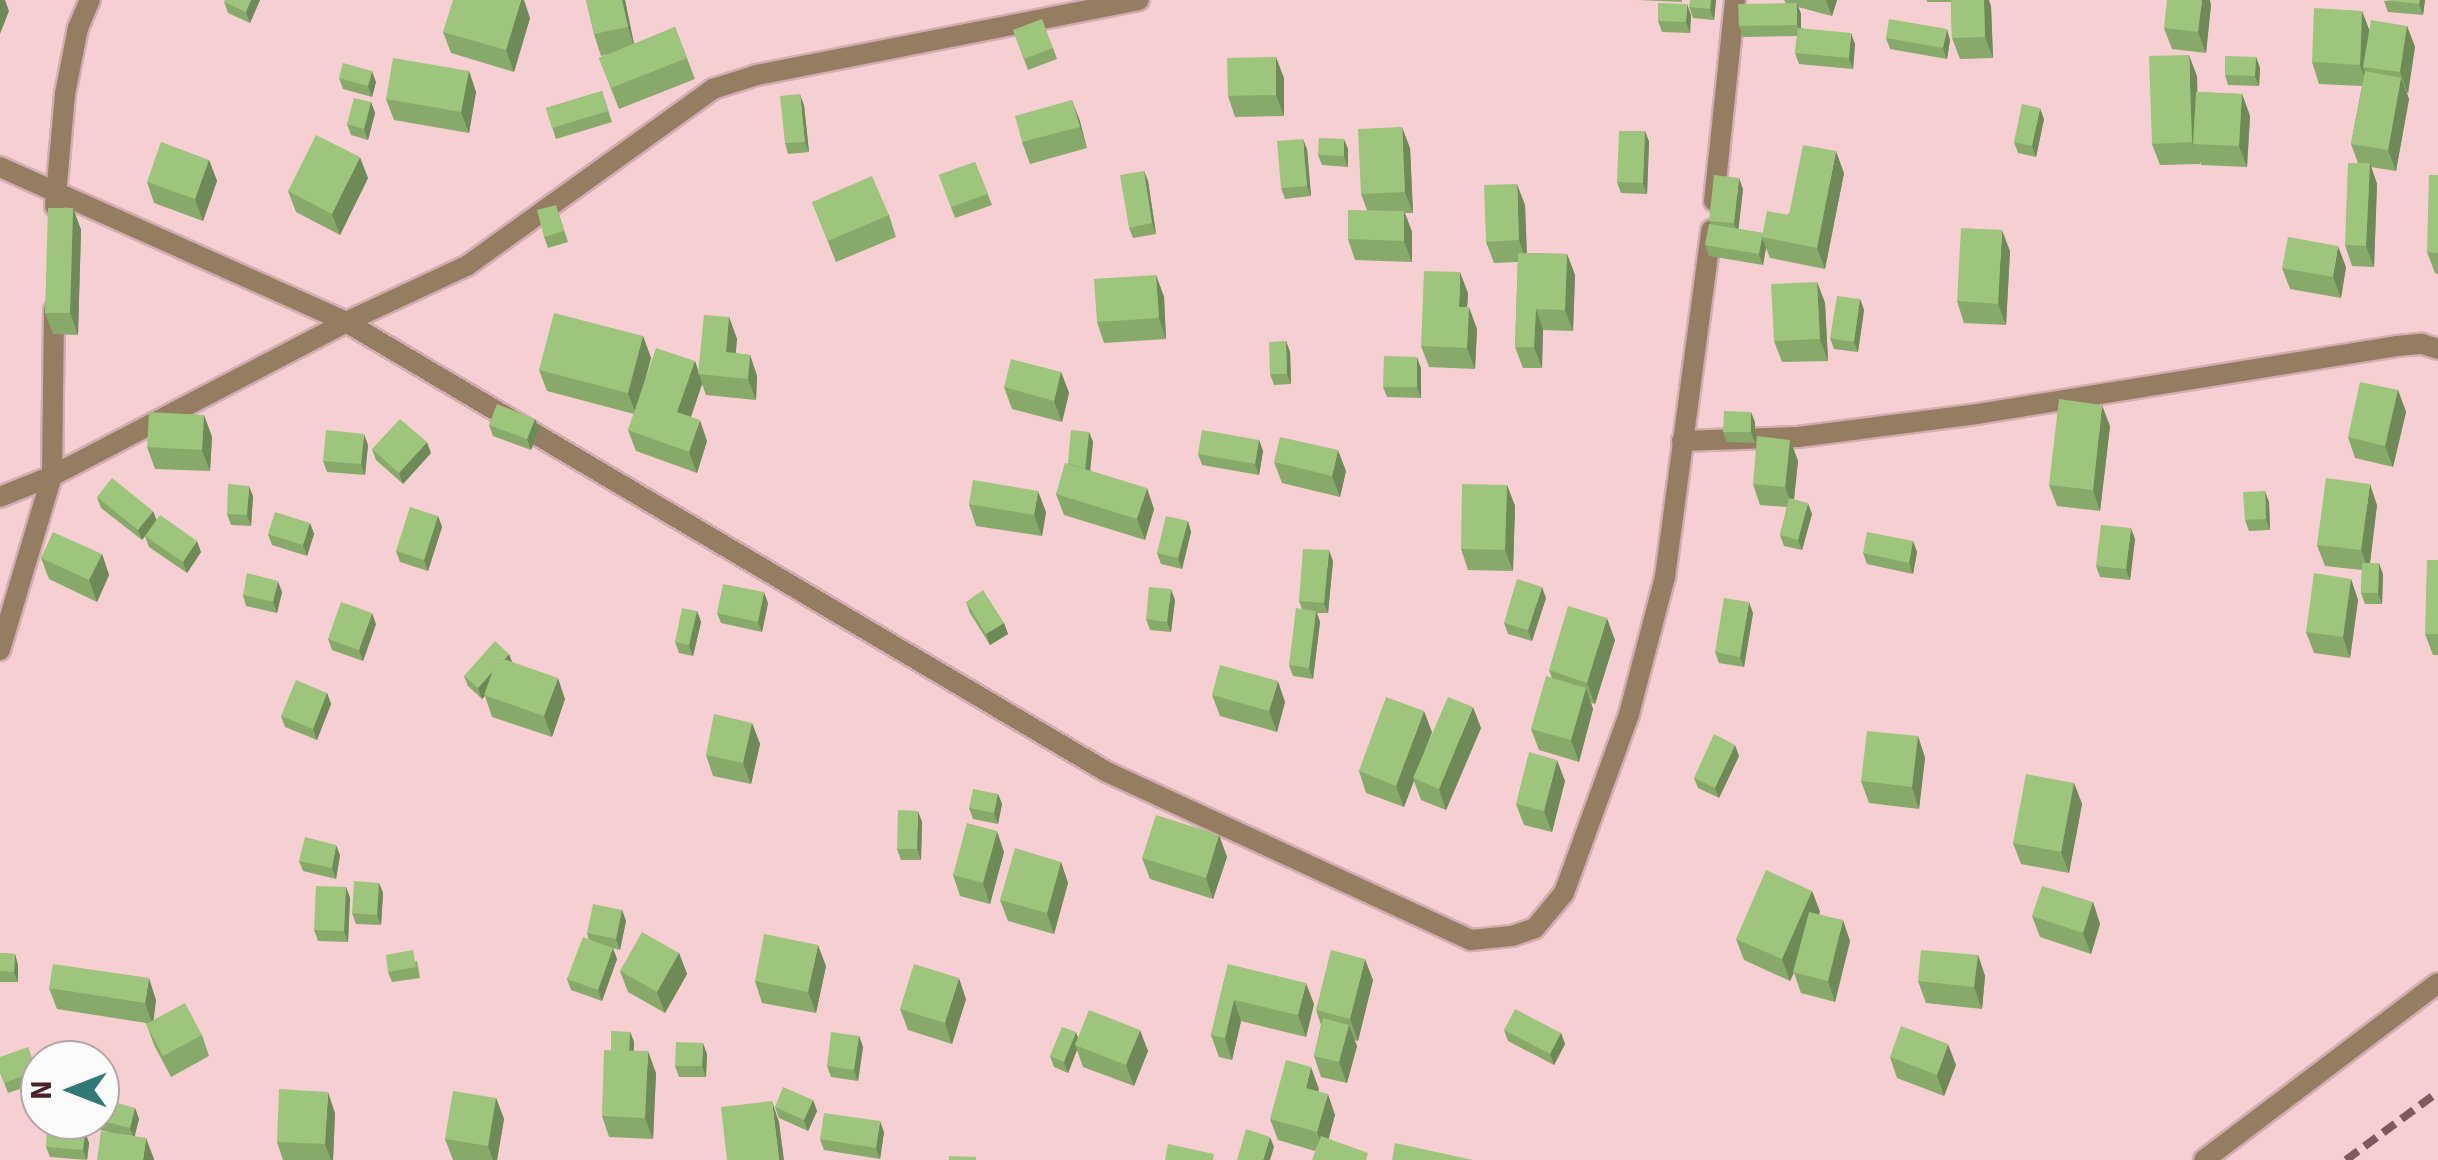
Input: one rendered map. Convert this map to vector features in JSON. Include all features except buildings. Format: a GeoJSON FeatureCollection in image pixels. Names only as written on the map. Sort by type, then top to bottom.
{"type":"FeatureCollection","features":[{"type":"Feature","properties":{"kind":"street"},"geometry":{"type":"LineString","coordinates":[[55,231],[65,94],[78,28],[90,0]]}},
{"type":"Feature","properties":{"kind":"street"},"geometry":{"type":"LineString","coordinates":[[0,497],[52,476],[346,322],[468,264],[636,140],[713,90],[758,75],[1139,0]]}},
{"type":"Feature","properties":{"kind":"street"},"geometry":{"type":"LineString","coordinates":[[0,167],[346,322],[1107,772],[1471,940],[1512,936],[1535,928],[1564,894],[1628,714],[1665,576],[1705,284],[1734,0]]}},
{"type":"Feature","properties":{"kind":"street"},"geometry":{"type":"LineString","coordinates":[[0,650],[52,476],[54,288]]}},
{"type":"Feature","properties":{"kind":"street"},"geometry":{"type":"LineString","coordinates":[[1682,441],[1798,436],[1977,414],[2398,346],[2422,344],[2438,350]]}},
{"type":"Feature","properties":{"kind":"street"},"geometry":{"type":"LineString","coordinates":[[2204,1160],[2438,983]]}},
{"type":"Feature","properties":{"kind":"railway"},"geometry":{"type":"LineString","coordinates":[[2346,1160],[2438,1092]]}}]}
